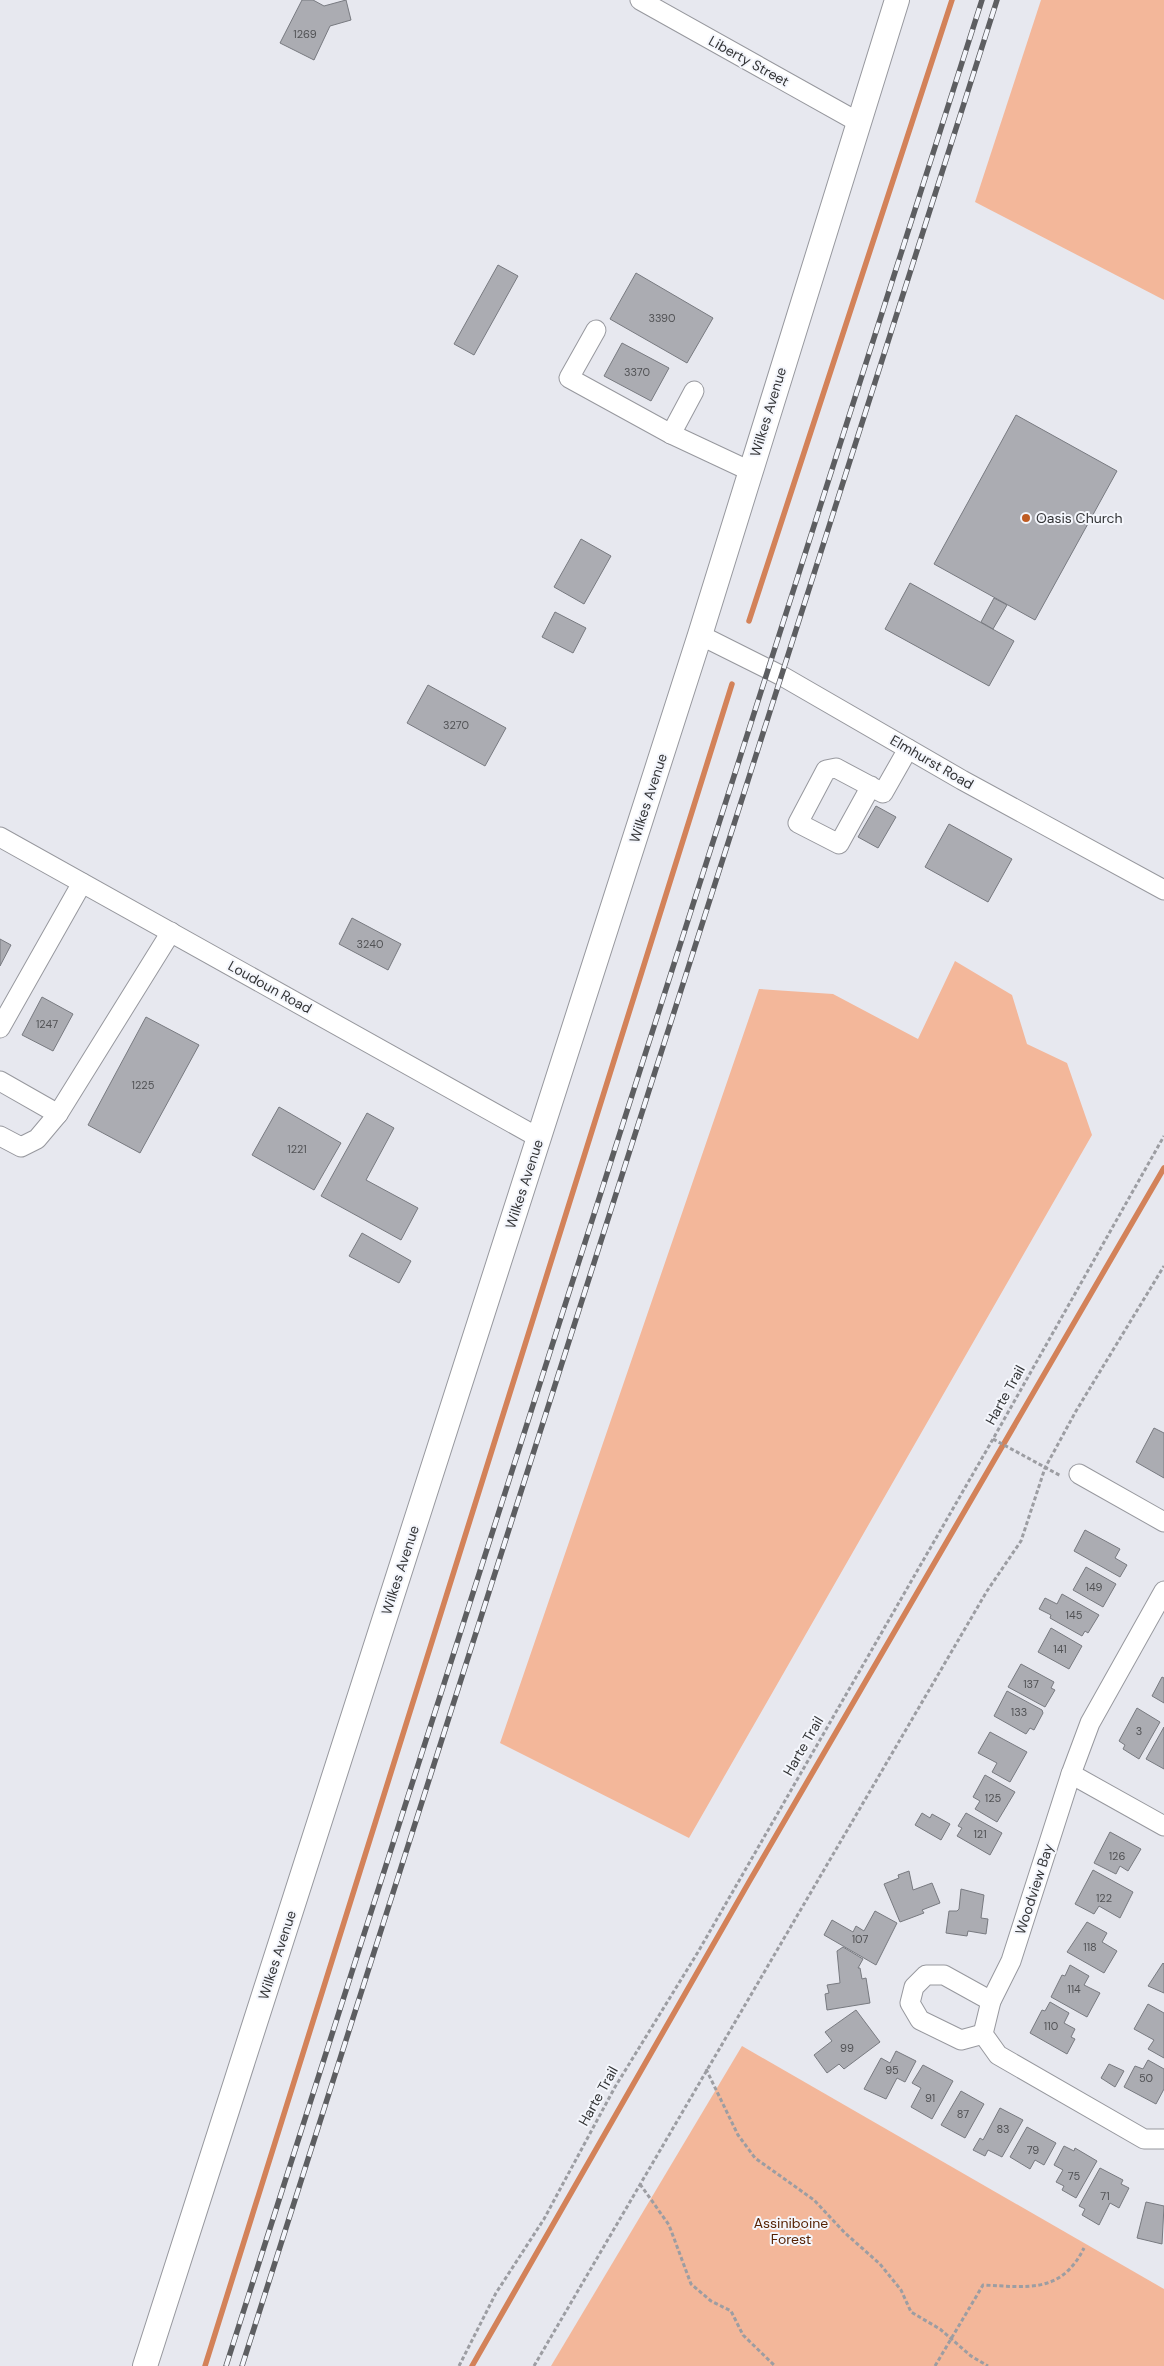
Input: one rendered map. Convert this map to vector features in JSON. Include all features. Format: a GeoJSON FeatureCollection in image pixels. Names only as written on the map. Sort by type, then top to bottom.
{"type":"FeatureCollection","features":[{"type":"Feature","properties":{"kind":"main road","name":"Wilkes Avenue"},"geometry":{"type":"LineString","coordinates":[[145,2366],[700,636],[897,0]]}},
{"type":"Feature","properties":{"kind":"street","name":"Liberty Street"},"geometry":{"type":"LineString","coordinates":[[640,0],[858,122]]}},
{"type":"Feature","properties":{"kind":"street"},"geometry":{"type":"LineString","coordinates":[[596,330],[569,378],[671,434],[750,471]]}},
{"type":"Feature","properties":{"kind":"street"},"geometry":{"type":"LineString","coordinates":[[671,434],[694,392]]}},
{"type":"Feature","properties":{"kind":"street","name":"Elmhurst Road"},"geometry":{"type":"LineString","coordinates":[[700,636],[782,676],[908,749],[1164,890]]}},
{"type":"Feature","properties":{"kind":"street"},"geometry":{"type":"LineString","coordinates":[[871,786],[883,793],[908,749]]}},
{"type":"Feature","properties":{"kind":"street","name":"Loudoun Road"},"geometry":{"type":"LineString","coordinates":[[0,837],[539,1138]]}},
{"type":"Feature","properties":{"kind":"street"},"geometry":{"type":"LineString","coordinates":[[0,1028],[82,884]]}},
{"type":"Feature","properties":{"kind":"street"},"geometry":{"type":"LineString","coordinates":[[0,1136],[21,1147],[37,1139],[58,1114],[171,932]]}},
{"type":"Feature","properties":{"kind":"street"},"geometry":{"type":"LineString","coordinates":[[0,1081],[58,1114]]}},
{"type":"Feature","properties":{"kind":"street"},"geometry":{"type":"LineString","coordinates":[[1079,1474],[1164,1522]]}},
{"type":"Feature","properties":{"kind":"street","name":"Woodview Bay"},"geometry":{"type":"LineString","coordinates":[[983,2034],[991,2001],[1011,1961],[1071,1774],[1090,1723],[1164,1591]]}},
{"type":"Feature","properties":{"kind":"street"},"geometry":{"type":"LineString","coordinates":[[1071,1774],[1164,1826]]}},
{"type":"Feature","properties":{"kind":"street"},"geometry":{"type":"LineString","coordinates":[[991,2001],[944,1975],[926,1975],[914,1987],[910,2003],[920,2020],[960,2040],[983,2034],[998,2055],[1144,2139],[1164,2139]]}},
{"type":"Feature","properties":{"kind":"path","name":"Harte Trail"},"geometry":{"type":"LineString","coordinates":[[459,2366],[496,2293],[544,2219],[615,2087],[702,1944],[993,1439],[1164,1136]]}},
{"type":"Feature","properties":{"kind":"path"},"geometry":{"type":"LineString","coordinates":[[534,2366],[987,1591],[1021,1541],[1045,1468],[1076,1411],[1164,1266]]}},
{"type":"Feature","properties":{"kind":"path"},"geometry":{"type":"LineString","coordinates":[[993,1439],[1072,1482],[1079,1474]]}},
{"type":"Feature","properties":{"kind":"path"},"geometry":{"type":"LineString","coordinates":[[706,2069],[738,2135],[755,2158],[814,2200],[845,2233],[880,2264],[901,2290],[912,2312],[951,2338],[971,2356],[988,2366]]}},
{"type":"Feature","properties":{"kind":"path"},"geometry":{"type":"LineString","coordinates":[[640,2184],[669,2225],[691,2284],[711,2300],[731,2311],[742,2335],[775,2366]]}},
{"type":"Feature","properties":{"kind":"path"},"geometry":{"type":"LineString","coordinates":[[935,2366],[983,2285],[1031,2287],[1063,2277],[1076,2263],[1084,2248]]}},
{"type":"Feature","properties":{"kind":"green space"},"geometry":{"type":"Polygon","coordinates":[[[1041,0],[1164,0],[1164,300],[975,202],[1041,0]]]}},
{"type":"Feature","properties":{"kind":"green space"},"geometry":{"type":"Polygon","coordinates":[[[955,961],[1012,995],[1027,1044],[1067,1063],[1092,1135],[689,1838],[500,1743],[759,989],[833,994],[918,1039],[955,961]]]}},
{"type":"Feature","properties":{"kind":"green space","name":"Assiniboine Forest"},"geometry":{"type":"Polygon","coordinates":[[[742,2046],[1164,2289],[1164,2366],[551,2366],[742,2046]]]}},
{"type":"Feature","properties":{"kind":"building"},"geometry":{"type":"Polygon","coordinates":[[[302,0],[313,0],[324,6],[346,0],[351,20],[330,26],[314,60],[280,43],[302,0]]]}},
{"type":"Feature","properties":{"kind":"building"},"geometry":{"type":"Polygon","coordinates":[[[498,265],[518,276],[474,355],[454,344],[498,265]]]}},
{"type":"Feature","properties":{"kind":"building"},"geometry":{"type":"Polygon","coordinates":[[[636,273],[713,318],[687,363],[610,319],[636,273]]]}},
{"type":"Feature","properties":{"kind":"building"},"geometry":{"type":"Polygon","coordinates":[[[622,343],[669,368],[651,401],[604,376],[622,343]]]}},
{"type":"Feature","properties":{"kind":"building","name":"Oasis Church"},"geometry":{"type":"Polygon","coordinates":[[[1016,415],[1117,471],[1035,620],[934,564],[1016,415]]]}},
{"type":"Feature","properties":{"kind":"building"},"geometry":{"type":"Polygon","coordinates":[[[581,539],[611,556],[584,604],[554,587],[581,539]]]}},
{"type":"Feature","properties":{"kind":"building"},"geometry":{"type":"Polygon","coordinates":[[[910,583],[1014,641],[989,686],[885,629],[910,583]]]}},
{"type":"Feature","properties":{"kind":"building"},"geometry":{"type":"Polygon","coordinates":[[[994,598],[1007,605],[993,629],[981,622],[994,598]]]}},
{"type":"Feature","properties":{"kind":"building"},"geometry":{"type":"Polygon","coordinates":[[[555,612],[586,628],[573,653],[542,637],[555,612]]]}},
{"type":"Feature","properties":{"kind":"building"},"geometry":{"type":"Polygon","coordinates":[[[428,685],[506,728],[485,766],[407,723],[428,685]]]}},
{"type":"Feature","properties":{"kind":"building"},"geometry":{"type":"Polygon","coordinates":[[[876,806],[896,817],[878,848],[858,837],[876,806]]]}},
{"type":"Feature","properties":{"kind":"building"},"geometry":{"type":"Polygon","coordinates":[[[949,824],[1012,859],[988,902],[925,867],[949,824]]]}},
{"type":"Feature","properties":{"kind":"building"},"geometry":{"type":"Polygon","coordinates":[[[352,918],[401,944],[388,970],[339,944],[352,918]]]}},
{"type":"Feature","properties":{"kind":"building"},"geometry":{"type":"Polygon","coordinates":[[[0,939],[11,945],[0,966],[0,939]]]}},
{"type":"Feature","properties":{"kind":"building"},"geometry":{"type":"Polygon","coordinates":[[[42,997],[73,1014],[53,1051],[22,1035],[42,997]]]}},
{"type":"Feature","properties":{"kind":"building"},"geometry":{"type":"Polygon","coordinates":[[[146,1017],[199,1045],[140,1153],[88,1125],[146,1017]]]}},
{"type":"Feature","properties":{"kind":"building"},"geometry":{"type":"Polygon","coordinates":[[[279,1107],[341,1143],[314,1190],[252,1155],[279,1107]]]}},
{"type":"Feature","properties":{"kind":"building"},"geometry":{"type":"Polygon","coordinates":[[[367,1113],[394,1128],[366,1180],[418,1208],[401,1240],[321,1196],[367,1113]]]}},
{"type":"Feature","properties":{"kind":"building"},"geometry":{"type":"Polygon","coordinates":[[[362,1233],[411,1261],[399,1283],[349,1256],[362,1233]]]}},
{"type":"Feature","properties":{"kind":"building"},"geometry":{"type":"Polygon","coordinates":[[[1154,1428],[1164,1433],[1164,1478],[1136,1462],[1154,1428]]]}},
{"type":"Feature","properties":{"kind":"building"},"geometry":{"type":"Polygon","coordinates":[[[1085,1530],[1120,1549],[1115,1558],[1127,1565],[1120,1577],[1074,1551],[1085,1530]]]}},
{"type":"Feature","properties":{"kind":"building"},"geometry":{"type":"Polygon","coordinates":[[[1086,1567],[1116,1584],[1103,1607],[1073,1590],[1086,1567]]]}},
{"type":"Feature","properties":{"kind":"building"},"geometry":{"type":"Polygon","coordinates":[[[1062,1594],[1099,1615],[1088,1633],[1085,1631],[1082,1636],[1050,1618],[1051,1615],[1039,1609],[1045,1598],[1057,1604],[1062,1594]]]}},
{"type":"Feature","properties":{"kind":"building"},"geometry":{"type":"Polygon","coordinates":[[[1051,1628],[1082,1646],[1069,1669],[1038,1652],[1051,1628]]]}},
{"type":"Feature","properties":{"kind":"building"},"geometry":{"type":"Polygon","coordinates":[[[1021,1664],[1054,1682],[1051,1688],[1055,1690],[1045,1707],[1008,1687],[1021,1664]]]}},
{"type":"Feature","properties":{"kind":"building"},"geometry":{"type":"Polygon","coordinates":[[[1162,1677],[1164,1678],[1164,1703],[1152,1696],[1162,1677]]]}},
{"type":"Feature","properties":{"kind":"building"},"geometry":{"type":"Polygon","coordinates":[[[1007,1691],[1042,1710],[1043,1713],[1034,1730],[1030,1728],[1026,1734],[994,1716],[1007,1691]]]}},
{"type":"Feature","properties":{"kind":"building"},"geometry":{"type":"Polygon","coordinates":[[[1137,1708],[1160,1722],[1139,1759],[1123,1749],[1125,1745],[1119,1741],[1137,1708]]]}},
{"type":"Feature","properties":{"kind":"building"},"geometry":{"type":"Polygon","coordinates":[[[1164,1727],[1164,1769],[1146,1759],[1164,1727]]]}},
{"type":"Feature","properties":{"kind":"building"},"geometry":{"type":"Polygon","coordinates":[[[990,1732],[1027,1752],[1010,1782],[992,1772],[997,1763],[978,1753],[990,1732]]]}},
{"type":"Feature","properties":{"kind":"building"},"geometry":{"type":"Polygon","coordinates":[[[985,1775],[1015,1792],[997,1822],[975,1809],[980,1801],[973,1797],[985,1775]]]}},
{"type":"Feature","properties":{"kind":"building"},"geometry":{"type":"Polygon","coordinates":[[[922,1813],[930,1818],[932,1814],[950,1824],[941,1840],[915,1825],[922,1813]]]}},
{"type":"Feature","properties":{"kind":"building"},"geometry":{"type":"Polygon","coordinates":[[[966,1813],[1002,1833],[990,1855],[957,1836],[962,1828],[958,1826],[966,1813]]]}},
{"type":"Feature","properties":{"kind":"building"},"geometry":{"type":"Polygon","coordinates":[[[1110,1832],[1141,1849],[1128,1871],[1120,1866],[1116,1874],[1094,1863],[1110,1832]]]}},
{"type":"Feature","properties":{"kind":"building"},"geometry":{"type":"Polygon","coordinates":[[[1093,1870],[1133,1892],[1120,1918],[1099,1906],[1094,1914],[1075,1904],[1093,1870]]]}},
{"type":"Feature","properties":{"kind":"building"},"geometry":{"type":"Polygon","coordinates":[[[909,1871],[913,1890],[932,1883],[940,1903],[922,1910],[924,1913],[900,1922],[884,1884],[899,1878],[898,1875],[909,1871]]]}},
{"type":"Feature","properties":{"kind":"building"},"geometry":{"type":"Polygon","coordinates":[[[961,1889],[984,1895],[981,1918],[988,1919],[986,1934],[968,1931],[967,1936],[946,1933],[949,1911],[957,1911],[959,1909],[961,1889]]]}},
{"type":"Feature","properties":{"kind":"building"},"geometry":{"type":"Polygon","coordinates":[[[875,1911],[897,1923],[876,1965],[824,1935],[832,1920],[853,1932],[856,1926],[864,1931],[875,1911]]]}},
{"type":"Feature","properties":{"kind":"building"},"geometry":{"type":"Polygon","coordinates":[[[1087,1922],[1107,1933],[1102,1942],[1117,1951],[1104,1973],[1067,1952],[1087,1922]]]}},
{"type":"Feature","properties":{"kind":"building"},"geometry":{"type":"Polygon","coordinates":[[[843,1947],[863,1959],[858,1968],[860,1968],[862,1979],[866,1978],[870,2003],[827,2010],[825,1994],[829,1993],[827,1985],[840,1983],[837,1951],[843,1947]]]}},
{"type":"Feature","properties":{"kind":"building"},"geometry":{"type":"Polygon","coordinates":[[[1164,1964],[1164,1993],[1148,1986],[1164,1964]]]}},
{"type":"Feature","properties":{"kind":"building"},"geometry":{"type":"Polygon","coordinates":[[[1070,1965],[1089,1976],[1084,1985],[1100,1993],[1087,2017],[1051,1997],[1062,1975],[1065,1976],[1070,1965]]]}},
{"type":"Feature","properties":{"kind":"building"},"geometry":{"type":"Polygon","coordinates":[[[1050,2002],[1069,2013],[1064,2023],[1075,2029],[1071,2037],[1075,2039],[1067,2054],[1030,2033],[1042,2010],[1045,2011],[1050,2002]]]}},
{"type":"Feature","properties":{"kind":"building"},"geometry":{"type":"Polygon","coordinates":[[[1148,2004],[1164,2013],[1164,2058],[1148,2049],[1154,2040],[1134,2029],[1148,2004]]]}},
{"type":"Feature","properties":{"kind":"building"},"geometry":{"type":"Polygon","coordinates":[[[856,2010],[880,2042],[844,2069],[839,2064],[827,2073],[814,2055],[832,2041],[825,2032],[856,2010]]]}},
{"type":"Feature","properties":{"kind":"building"},"geometry":{"type":"Polygon","coordinates":[[[896,2051],[916,2061],[905,2082],[897,2078],[886,2099],[864,2089],[881,2058],[890,2063],[896,2051]]]}},
{"type":"Feature","properties":{"kind":"building"},"geometry":{"type":"Polygon","coordinates":[[[1148,2060],[1164,2069],[1164,2089],[1156,2104],[1124,2087],[1135,2066],[1143,2069],[1148,2060]]]}},
{"type":"Feature","properties":{"kind":"building"},"geometry":{"type":"Polygon","coordinates":[[[1109,2064],[1124,2071],[1115,2087],[1101,2078],[1109,2064]]]}},
{"type":"Feature","properties":{"kind":"building"},"geometry":{"type":"Polygon","coordinates":[[[923,2065],[953,2081],[932,2119],[911,2107],[921,2088],[912,2083],[923,2065]]]}},
{"type":"Feature","properties":{"kind":"building"},"geometry":{"type":"Polygon","coordinates":[[[961,2091],[984,2104],[965,2138],[941,2125],[961,2091]]]}},
{"type":"Feature","properties":{"kind":"building"},"geometry":{"type":"Polygon","coordinates":[[[1000,2108],[1023,2120],[1002,2157],[988,2150],[985,2156],[973,2150],[980,2138],[983,2140],[1000,2108]]]}},
{"type":"Feature","properties":{"kind":"building"},"geometry":{"type":"Polygon","coordinates":[[[1027,2127],[1056,2143],[1044,2165],[1035,2160],[1030,2169],[1010,2157],[1027,2127]]]}},
{"type":"Feature","properties":{"kind":"building"},"geometry":{"type":"Polygon","coordinates":[[[1064,2146],[1074,2151],[1075,2148],[1097,2161],[1076,2198],[1062,2190],[1064,2186],[1056,2182],[1063,2170],[1054,2165],[1064,2146]]]}},
{"type":"Feature","properties":{"kind":"building"},"geometry":{"type":"Polygon","coordinates":[[[1100,2168],[1123,2180],[1121,2184],[1129,2188],[1119,2208],[1110,2203],[1099,2225],[1082,2215],[1085,2209],[1079,2206],[1100,2168]]]}},
{"type":"Feature","properties":{"kind":"building"},"geometry":{"type":"Polygon","coordinates":[[[1146,2202],[1164,2206],[1162,2244],[1137,2238],[1146,2202]]]}},
{"type":"Feature","properties":{"kind":"waterway"},"geometry":{"type":"LineString","coordinates":[[749,621],[952,0]]}},
{"type":"Feature","properties":{"kind":"waterway"},"geometry":{"type":"LineString","coordinates":[[205,2366],[732,684]]}},
{"type":"Feature","properties":{"kind":"waterway"},"geometry":{"type":"LineString","coordinates":[[472,2366],[749,1882],[1164,1168]]}},
{"type":"Feature","properties":{"kind":"railway"},"geometry":{"type":"LineString","coordinates":[[226,2366],[982,0]]}},
{"type":"Feature","properties":{"kind":"railway"},"geometry":{"type":"LineString","coordinates":[[242,2366],[997,0]]}},
{"type":"Feature","properties":{"kind":"place","name":"Oasis Church"},"geometry":{"type":"Point","coordinates":[1026,518]}}]}
